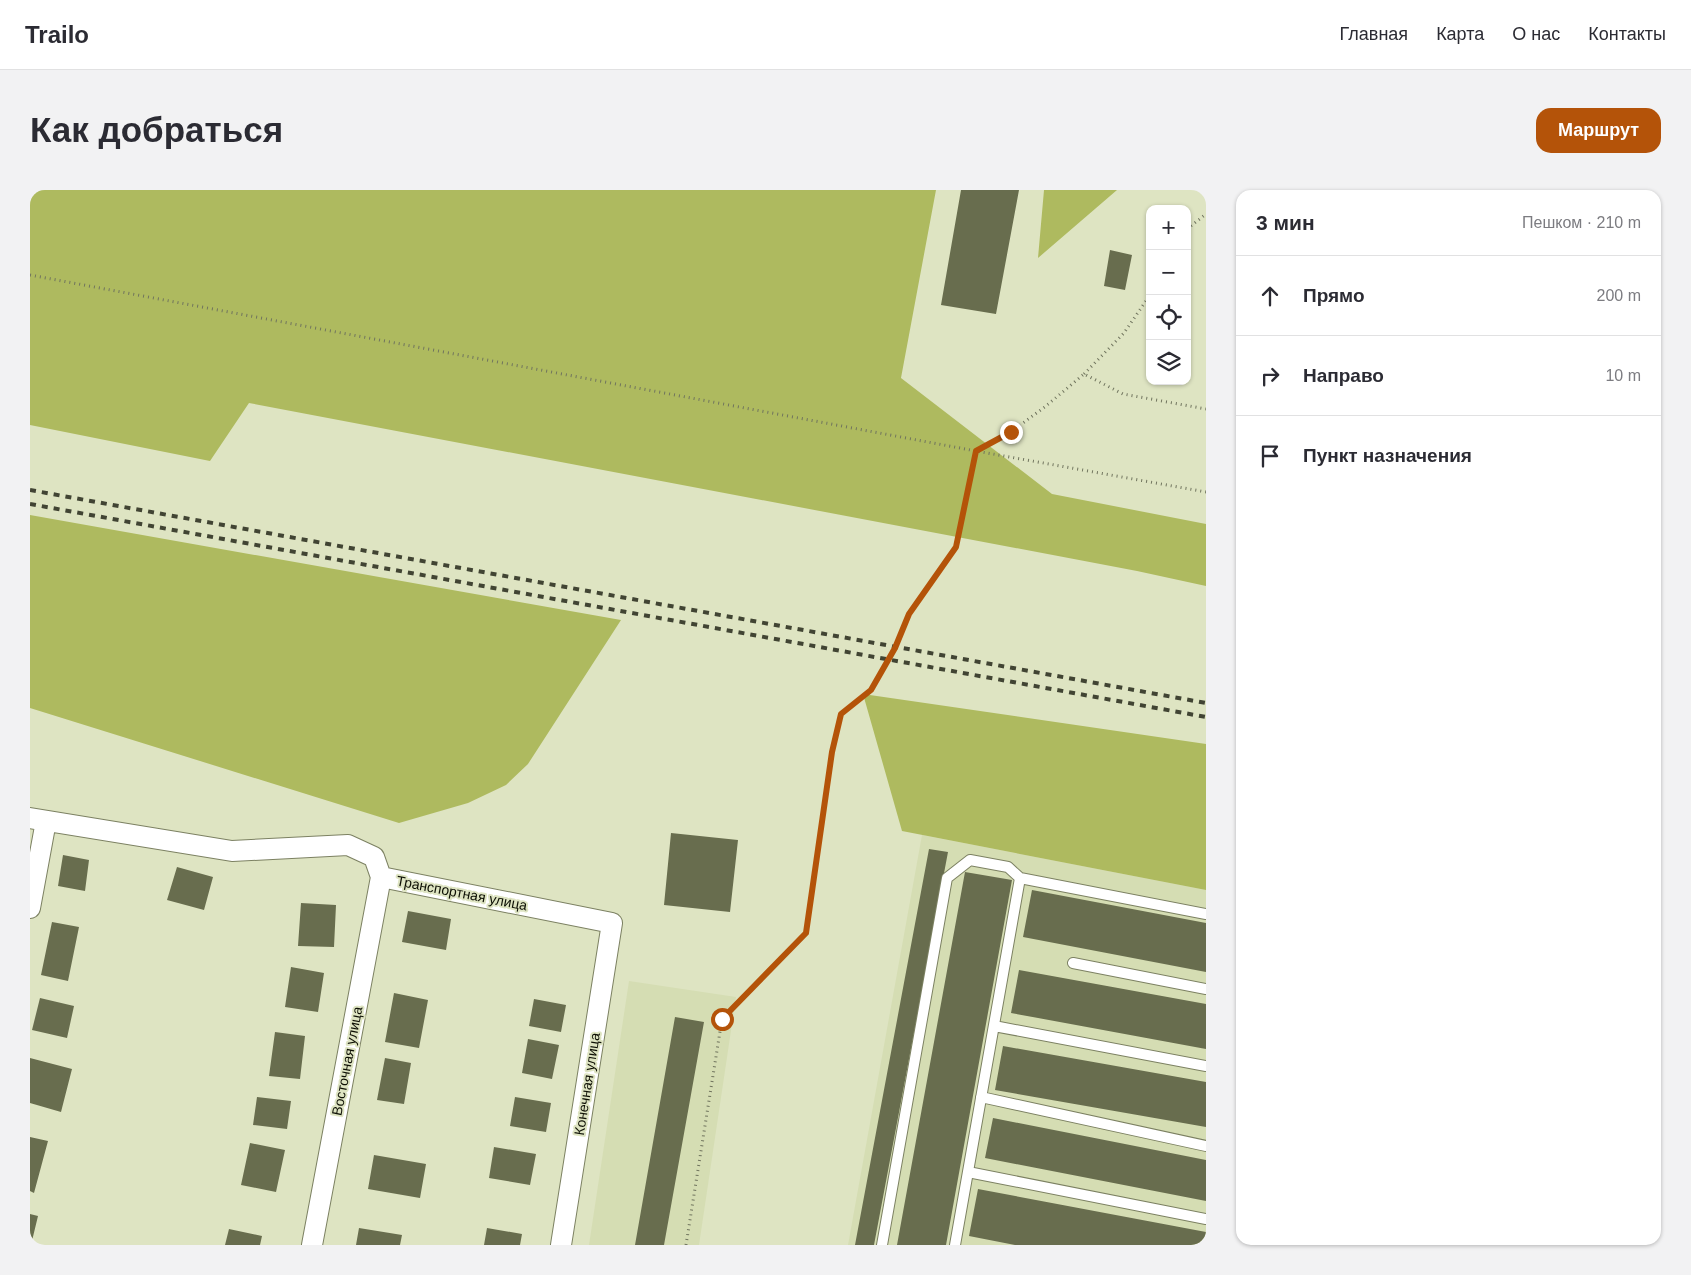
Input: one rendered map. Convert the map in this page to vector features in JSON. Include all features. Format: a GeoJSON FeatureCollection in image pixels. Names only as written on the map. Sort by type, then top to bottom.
{"type":"FeatureCollection","features":[{"type":"Feature","properties":{"kind":"street","name":"Транспортная улица"},"geometry":{"type":"LineString","coordinates":[[38,819],[232,851],[348,845],[374,857],[381,877],[612,923]]}},
{"type":"Feature","properties":{"kind":"street"},"geometry":{"type":"LineString","coordinates":[[30,908],[38,819]]}},
{"type":"Feature","properties":{"kind":"street","name":"Восточная улица"},"geometry":{"type":"LineString","coordinates":[[312,1245],[381,877]]}},
{"type":"Feature","properties":{"kind":"street","name":"Конечная улица"},"geometry":{"type":"LineString","coordinates":[[561,1245],[612,923]]}},
{"type":"Feature","properties":{"kind":"lane"},"geometry":{"type":"LineString","coordinates":[[882,1245],[948,878],[970,860],[1008,867],[1020,878],[1206,914]]}},
{"type":"Feature","properties":{"kind":"lane"},"geometry":{"type":"LineString","coordinates":[[955,1245],[1020,878]]}},
{"type":"Feature","properties":{"kind":"lane"},"geometry":{"type":"LineString","coordinates":[[1073,963],[1206,989]]}},
{"type":"Feature","properties":{"kind":"lane"},"geometry":{"type":"LineString","coordinates":[[994,1026],[1206,1066]]}},
{"type":"Feature","properties":{"kind":"lane"},"geometry":{"type":"LineString","coordinates":[[981,1097],[1206,1146]]}},
{"type":"Feature","properties":{"kind":"lane"},"geometry":{"type":"LineString","coordinates":[[968,1172],[1206,1219]]}},
{"type":"Feature","properties":{"kind":"path"},"geometry":{"type":"LineString","coordinates":[[1191,226],[1206,214]]}},
{"type":"Feature","properties":{"kind":"path"},"geometry":{"type":"LineString","coordinates":[[30,275],[1206,492]]}},
{"type":"Feature","properties":{"kind":"path"},"geometry":{"type":"LineString","coordinates":[[686,1245],[722,1019],[806,933],[832,752],[841,714],[871,690],[895,648],[909,614],[956,547],[976,451],[1011,432],[1084,374],[1124,333],[1149,295]]}},
{"type":"Feature","properties":{"kind":"path"},"geometry":{"type":"LineString","coordinates":[[1084,374],[1122,394],[1206,409]]}},
{"type":"Feature","properties":{"kind":"shaded area"},"geometry":{"type":"Polygon","coordinates":[[[922,835],[1206,890],[1206,1245],[848,1245],[922,835]]]}},
{"type":"Feature","properties":{"kind":"shaded area"},"geometry":{"type":"Polygon","coordinates":[[[629,981],[736,997],[699,1245],[589,1245],[629,981]]]}},
{"type":"Feature","properties":{"kind":"green space"},"geometry":{"type":"Polygon","coordinates":[[[30,190],[936,190],[901,378],[1052,494],[1206,524],[1206,586],[1137,571],[249,403],[210,461],[30,425],[30,190]]]}},
{"type":"Feature","properties":{"kind":"green space"},"geometry":{"type":"Polygon","coordinates":[[[1044,190],[1117,190],[1038,258],[1044,190]]]}},
{"type":"Feature","properties":{"kind":"green space"},"geometry":{"type":"Polygon","coordinates":[[[30,515],[621,620],[528,764],[506,785],[468,803],[399,823],[30,708],[30,515]]]}},
{"type":"Feature","properties":{"kind":"green space"},"geometry":{"type":"Polygon","coordinates":[[[863,694],[1206,744],[1206,890],[902,831],[863,694]]]}},
{"type":"Feature","properties":{"kind":"building"},"geometry":{"type":"Polygon","coordinates":[[[961,190],[1019,190],[996,314],[941,305],[961,190]]]}},
{"type":"Feature","properties":{"kind":"building"},"geometry":{"type":"Polygon","coordinates":[[[1110,250],[1132,255],[1125,290],[1104,286],[1110,250]]]}},
{"type":"Feature","properties":{"kind":"building"},"geometry":{"type":"Polygon","coordinates":[[[671,833],[738,840],[730,912],[664,905],[671,833]]]}},
{"type":"Feature","properties":{"kind":"building"},"geometry":{"type":"Polygon","coordinates":[[[929,849],[948,852],[874,1245],[855,1245],[929,849]]]}},
{"type":"Feature","properties":{"kind":"building"},"geometry":{"type":"Polygon","coordinates":[[[63,855],[89,860],[85,891],[58,886],[63,855]]]}},
{"type":"Feature","properties":{"kind":"building"},"geometry":{"type":"Polygon","coordinates":[[[177,867],[213,877],[204,910],[167,900],[177,867]]]}},
{"type":"Feature","properties":{"kind":"building"},"geometry":{"type":"Polygon","coordinates":[[[965,872],[1012,880],[946,1245],[897,1245],[965,872]]]}},
{"type":"Feature","properties":{"kind":"building"},"geometry":{"type":"Polygon","coordinates":[[[1032,890],[1206,923],[1206,972],[1023,937],[1032,890]]]}},
{"type":"Feature","properties":{"kind":"building"},"geometry":{"type":"Polygon","coordinates":[[[301,903],[336,905],[334,947],[298,946],[301,903]]]}},
{"type":"Feature","properties":{"kind":"building"},"geometry":{"type":"Polygon","coordinates":[[[408,911],[451,919],[446,950],[402,942],[408,911]]]}},
{"type":"Feature","properties":{"kind":"building"},"geometry":{"type":"Polygon","coordinates":[[[52,922],[79,927],[68,981],[41,975],[52,922]]]}},
{"type":"Feature","properties":{"kind":"building"},"geometry":{"type":"Polygon","coordinates":[[[291,967],[324,973],[318,1012],[285,1007],[291,967]]]}},
{"type":"Feature","properties":{"kind":"building"},"geometry":{"type":"Polygon","coordinates":[[[1019,970],[1206,1004],[1206,1049],[1011,1013],[1019,970]]]}},
{"type":"Feature","properties":{"kind":"building"},"geometry":{"type":"Polygon","coordinates":[[[394,993],[428,1000],[419,1048],[385,1042],[394,993]]]}},
{"type":"Feature","properties":{"kind":"building"},"geometry":{"type":"Polygon","coordinates":[[[40,998],[74,1006],[67,1038],[32,1030],[40,998]]]}},
{"type":"Feature","properties":{"kind":"building"},"geometry":{"type":"Polygon","coordinates":[[[534,999],[566,1005],[561,1032],[529,1026],[534,999]]]}},
{"type":"Feature","properties":{"kind":"building"},"geometry":{"type":"Polygon","coordinates":[[[675,1017],[704,1022],[664,1245],[635,1245],[675,1017]]]}},
{"type":"Feature","properties":{"kind":"building"},"geometry":{"type":"Polygon","coordinates":[[[275,1032],[305,1036],[300,1079],[269,1076],[275,1032]]]}},
{"type":"Feature","properties":{"kind":"building"},"geometry":{"type":"Polygon","coordinates":[[[528,1039],[559,1045],[552,1079],[522,1073],[528,1039]]]}},
{"type":"Feature","properties":{"kind":"building"},"geometry":{"type":"Polygon","coordinates":[[[1003,1046],[1206,1082],[1206,1127],[995,1090],[1003,1046]]]}},
{"type":"Feature","properties":{"kind":"building"},"geometry":{"type":"Polygon","coordinates":[[[30,1058],[72,1069],[61,1112],[30,1103],[30,1058]]]}},
{"type":"Feature","properties":{"kind":"building"},"geometry":{"type":"Polygon","coordinates":[[[385,1058],[411,1063],[404,1104],[377,1100],[385,1058]]]}},
{"type":"Feature","properties":{"kind":"building"},"geometry":{"type":"Polygon","coordinates":[[[257,1097],[291,1101],[287,1129],[253,1125],[257,1097]]]}},
{"type":"Feature","properties":{"kind":"building"},"geometry":{"type":"Polygon","coordinates":[[[515,1097],[551,1103],[546,1132],[510,1126],[515,1097]]]}},
{"type":"Feature","properties":{"kind":"building"},"geometry":{"type":"Polygon","coordinates":[[[993,1118],[1206,1160],[1206,1201],[985,1158],[993,1118]]]}},
{"type":"Feature","properties":{"kind":"building"},"geometry":{"type":"Polygon","coordinates":[[[30,1137],[48,1141],[34,1193],[30,1191],[30,1137]]]}},
{"type":"Feature","properties":{"kind":"building"},"geometry":{"type":"Polygon","coordinates":[[[250,1143],[285,1150],[276,1192],[241,1185],[250,1143]]]}},
{"type":"Feature","properties":{"kind":"building"},"geometry":{"type":"Polygon","coordinates":[[[494,1147],[536,1154],[530,1185],[489,1178],[494,1147]]]}},
{"type":"Feature","properties":{"kind":"building"},"geometry":{"type":"Polygon","coordinates":[[[374,1155],[426,1164],[420,1198],[368,1189],[374,1155]]]}},
{"type":"Feature","properties":{"kind":"building"},"geometry":{"type":"Polygon","coordinates":[[[978,1189],[1206,1232],[1206,1245],[1015,1245],[969,1236],[978,1189]]]}},
{"type":"Feature","properties":{"kind":"building"},"geometry":{"type":"Polygon","coordinates":[[[30,1214],[38,1216],[31,1245],[30,1245],[30,1214]]]}},
{"type":"Feature","properties":{"kind":"building"},"geometry":{"type":"Polygon","coordinates":[[[359,1228],[402,1235],[400,1245],[356,1245],[359,1228]]]}},
{"type":"Feature","properties":{"kind":"building"},"geometry":{"type":"Polygon","coordinates":[[[487,1228],[522,1234],[520,1245],[484,1245],[487,1228]]]}},
{"type":"Feature","properties":{"kind":"building"},"geometry":{"type":"Polygon","coordinates":[[[229,1229],[262,1236],[260,1245],[225,1245],[229,1229]]]}},
{"type":"Feature","properties":{"kind":"railway"},"geometry":{"type":"LineString","coordinates":[[30,490],[1206,703]]}},
{"type":"Feature","properties":{"kind":"railway"},"geometry":{"type":"LineString","coordinates":[[30,504],[1206,717]]}},
{"type":"Feature","properties":{"kind":"route"},"geometry":{"type":"LineString","coordinates":[[722,1019],[806,933],[832,752],[841,714],[871,690],[895,648],[909,614],[956,547],[976,451],[1011,432]]}}]}
